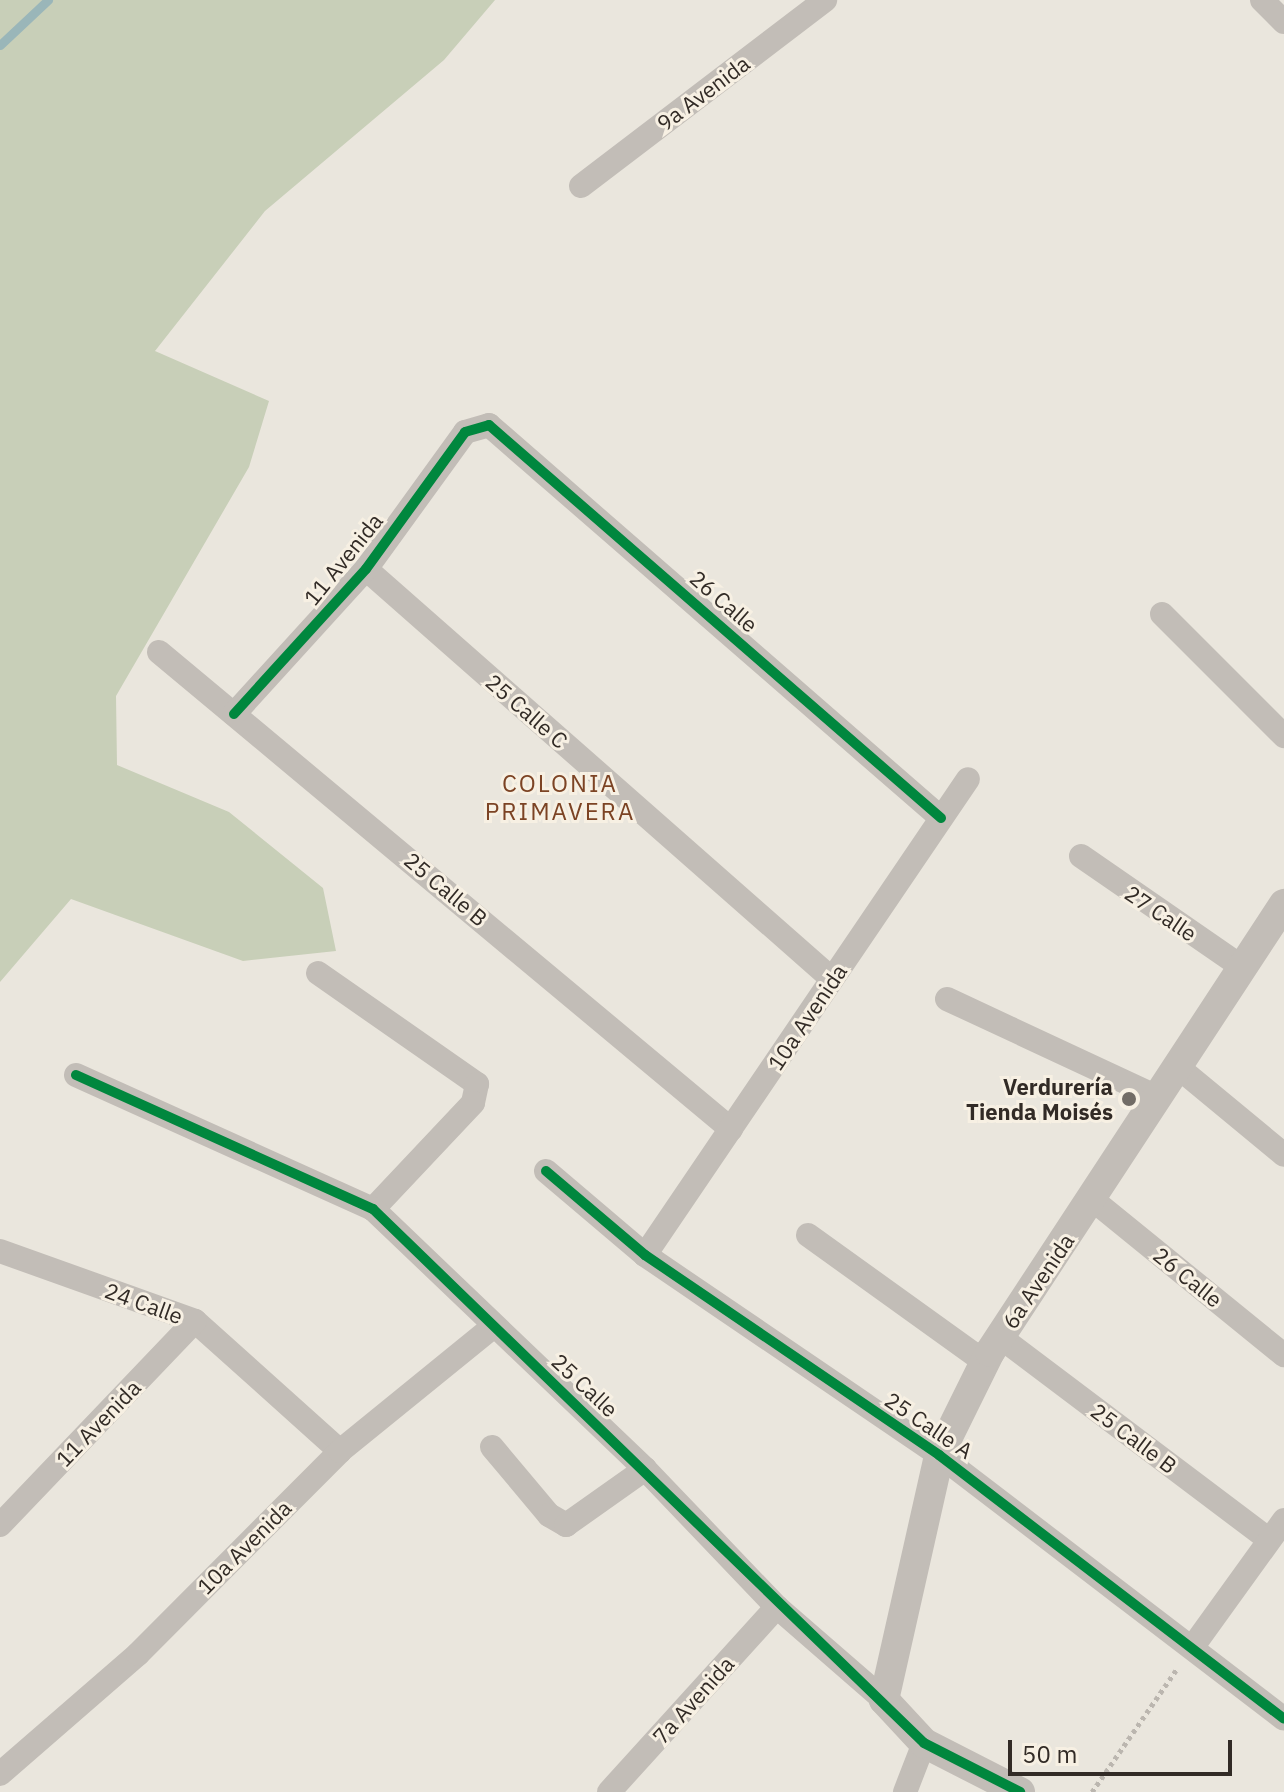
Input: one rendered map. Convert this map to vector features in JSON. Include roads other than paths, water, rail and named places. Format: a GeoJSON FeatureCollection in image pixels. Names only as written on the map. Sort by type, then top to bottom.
{"type":"FeatureCollection","features":[{"type":"Feature","properties":{"kind":"street","name":"9a Avenida"},"geometry":{"type":"LineString","coordinates":[[581,186],[825,0]]}},
{"type":"Feature","properties":{"kind":"street"},"geometry":{"type":"LineString","coordinates":[[1262,0],[1284,22]]}},
{"type":"Feature","properties":{"kind":"street","name":"11 Avenida"},"geometry":{"type":"LineString","coordinates":[[234,714],[366,569],[476,424]]}},
{"type":"Feature","properties":{"kind":"street","name":"26 Calle"},"geometry":{"type":"LineString","coordinates":[[476,424],[500,432],[941,818]]}},
{"type":"Feature","properties":{"kind":"street","name":"25 Calle C"},"geometry":{"type":"LineString","coordinates":[[366,569],[832,979]]}},
{"type":"Feature","properties":{"kind":"street"},"geometry":{"type":"LineString","coordinates":[[1162,614],[1284,736]]}},
{"type":"Feature","properties":{"kind":"street","name":"25 Calle B"},"geometry":{"type":"LineString","coordinates":[[159,652],[731,1129]]}},
{"type":"Feature","properties":{"kind":"street","name":"10a Avenida"},"geometry":{"type":"LineString","coordinates":[[645,1255],[968,779]]}},
{"type":"Feature","properties":{"kind":"street","name":"27 Calle"},"geometry":{"type":"LineString","coordinates":[[1081,856],[1242,967]]}},
{"type":"Feature","properties":{"kind":"street","name":"6a Avenida"},"geometry":{"type":"LineString","coordinates":[[884,1700],[939,1455],[993,1350],[1242,967],[1281,914]]}},
{"type":"Feature","properties":{"kind":"street"},"geometry":{"type":"LineString","coordinates":[[318,973],[477,1084],[473,1103],[373,1209]]}},
{"type":"Feature","properties":{"kind":"street"},"geometry":{"type":"LineString","coordinates":[[947,999],[1159,1098]]}},
{"type":"Feature","properties":{"kind":"street"},"geometry":{"type":"LineString","coordinates":[[1179,1068],[1284,1155]]}},
{"type":"Feature","properties":{"kind":"street","name":"25 Calle"},"geometry":{"type":"LineString","coordinates":[[76,1075],[373,1209],[645,1469],[777,1607],[884,1700],[924,1743],[1020,1792]]}},
{"type":"Feature","properties":{"kind":"street","name":"25 Calle A"},"geometry":{"type":"LineString","coordinates":[[546,1171],[645,1255],[939,1455],[1194,1645],[1284,1719]]}},
{"type":"Feature","properties":{"kind":"street","name":"26 Calle"},"geometry":{"type":"LineString","coordinates":[[1093,1200],[1284,1355]]}},
{"type":"Feature","properties":{"kind":"street","name":"25 Calle B"},"geometry":{"type":"LineString","coordinates":[[808,1235],[993,1350],[1268,1539]]}},
{"type":"Feature","properties":{"kind":"street","name":"24 Calle"},"geometry":{"type":"LineString","coordinates":[[0,1251],[195,1321],[340,1451]]}},
{"type":"Feature","properties":{"kind":"street","name":"11 Avenida"},"geometry":{"type":"LineString","coordinates":[[0,1525],[195,1321]]}},
{"type":"Feature","properties":{"kind":"street","name":"10a Avenida"},"geometry":{"type":"LineString","coordinates":[[0,1774],[138,1654],[340,1451],[494,1326]]}},
{"type":"Feature","properties":{"kind":"street"},"geometry":{"type":"LineString","coordinates":[[492,1447],[556,1522],[566,1525],[645,1469]]}},
{"type":"Feature","properties":{"kind":"street"},"geometry":{"type":"LineString","coordinates":[[1194,1645],[1284,1520]]}},
{"type":"Feature","properties":{"kind":"street","name":"7a Avenida"},"geometry":{"type":"LineString","coordinates":[[609,1792],[777,1607]]}},
{"type":"Feature","properties":{"kind":"street"},"geometry":{"type":"LineString","coordinates":[[905,1792],[924,1743]]}},
{"type":"Feature","properties":{"kind":"waterway"},"geometry":{"type":"LineString","coordinates":[[0,45],[48,0]]}},
{"type":"Feature","properties":{"kind":"place","name":"Verdurería Tienda Moisés"},"geometry":{"type":"Point","coordinates":[1129,1099]}},
{"type":"Feature","properties":{"kind":"district","name":"COLONIA PRIMAVERA"},"geometry":{"type":"Point","coordinates":[560,798]}}]}
